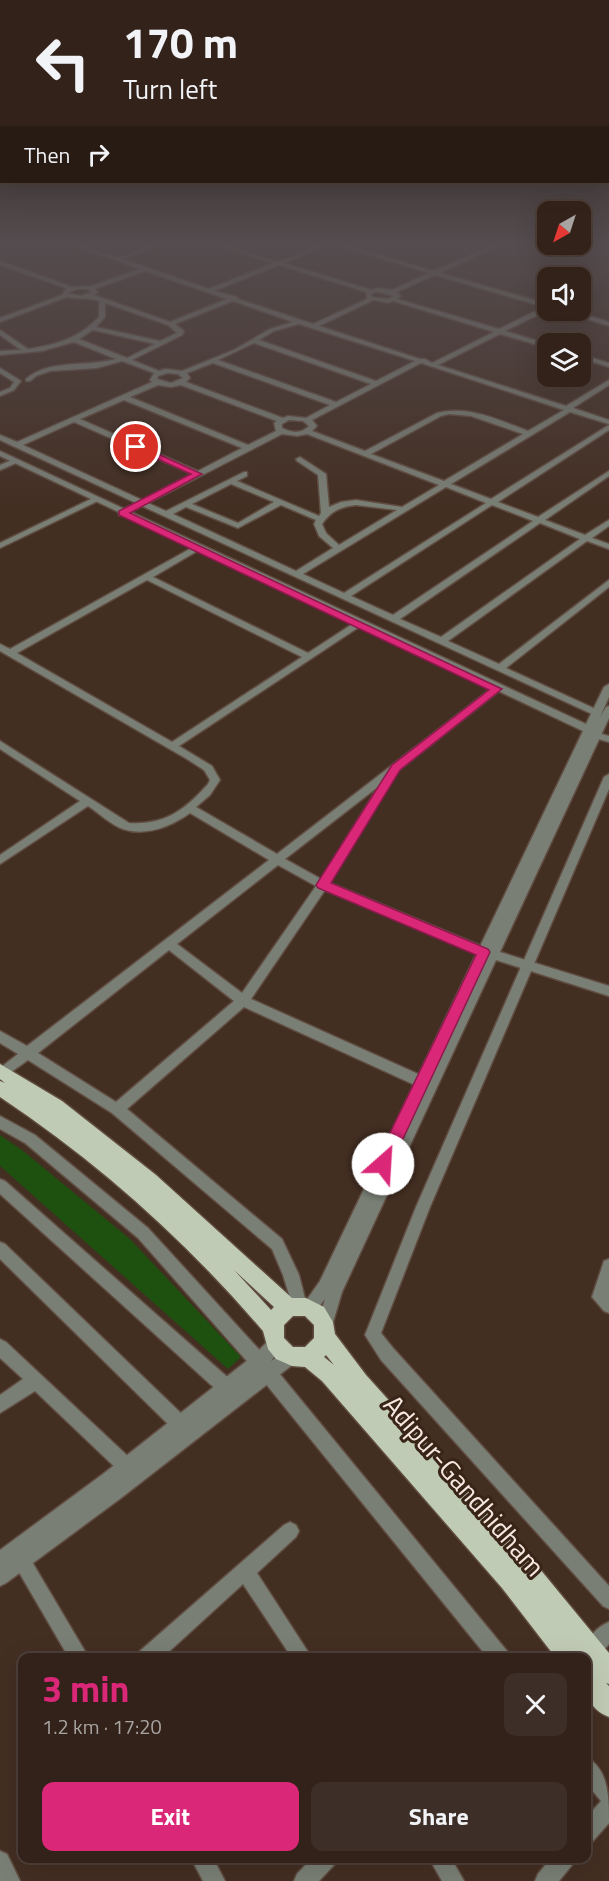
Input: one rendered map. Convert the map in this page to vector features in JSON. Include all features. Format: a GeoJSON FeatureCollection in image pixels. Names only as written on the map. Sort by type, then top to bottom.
{"type":"FeatureCollection","features":[{"type":"Feature","properties":{"kind":"main road"},"geometry":{"type":"LineString","coordinates":[[1,1076],[56,1106],[150,1181],[299,1307],[318,1314],[325,1331],[359,1382],[522,1565],[580,1653]]}},
{"type":"Feature","properties":{"kind":"main road","name":"Adipur-Gandhidham"},"geometry":{"type":"LineString","coordinates":[[1,1076],[41,1113],[138,1192],[238,1286],[287,1346],[329,1374],[510,1580],[580,1653]]}},
{"type":"Feature","properties":{"kind":"main road"},"geometry":{"type":"LineString","coordinates":[[299,1307],[281,1313],[287,1346],[318,1350],[325,1331]]}},
{"type":"Feature","properties":{"kind":"main road"},"geometry":{"type":"LineString","coordinates":[[591,1660],[609,1672]]}},
{"type":"Feature","properties":{"kind":"main road"},"geometry":{"type":"LineString","coordinates":[[591,1683],[609,1705]]}},
{"type":"Feature","properties":{"kind":"street"},"geometry":{"type":"LineString","coordinates":[[3,334],[27,351]]}},
{"type":"Feature","properties":{"kind":"street"},"geometry":{"type":"LineString","coordinates":[[0,353],[40,350],[75,340],[84,334]]}},
{"type":"Feature","properties":{"kind":"street"},"geometry":{"type":"LineString","coordinates":[[118,334],[159,343]]}},
{"type":"Feature","properties":{"kind":"street"},"geometry":{"type":"LineString","coordinates":[[0,370],[18,381],[28,380],[66,370],[124,360],[180,334]]}},
{"type":"Feature","properties":{"kind":"street"},"geometry":{"type":"LineString","coordinates":[[182,373],[255,341],[266,334]]}},
{"type":"Feature","properties":{"kind":"street"},"geometry":{"type":"LineString","coordinates":[[339,334],[423,360],[609,425]]}},
{"type":"Feature","properties":{"kind":"street"},"geometry":{"type":"LineString","coordinates":[[434,364],[495,334]]}},
{"type":"Feature","properties":{"kind":"street"},"geometry":{"type":"LineString","coordinates":[[505,334],[537,343]]}},
{"type":"Feature","properties":{"kind":"street"},"geometry":{"type":"LineString","coordinates":[[75,340],[159,373],[172,371],[182,373],[187,378],[182,383]]}},
{"type":"Feature","properties":{"kind":"street"},"geometry":{"type":"LineString","coordinates":[[255,341],[377,384]]}},
{"type":"Feature","properties":{"kind":"street"},"geometry":{"type":"LineString","coordinates":[[59,345],[67,356],[66,370]]}},
{"type":"Feature","properties":{"kind":"street"},"geometry":{"type":"LineString","coordinates":[[40,350],[35,362],[42,376]]}},
{"type":"Feature","properties":{"kind":"street"},"geometry":{"type":"LineString","coordinates":[[66,370],[104,352]]}},
{"type":"Feature","properties":{"kind":"street"},"geometry":{"type":"LineString","coordinates":[[591,359],[609,365]]}},
{"type":"Feature","properties":{"kind":"street"},"geometry":{"type":"LineString","coordinates":[[211,360],[336,405]]}},
{"type":"Feature","properties":{"kind":"street"},"geometry":{"type":"LineString","coordinates":[[307,420],[423,360]]}},
{"type":"Feature","properties":{"kind":"street"},"geometry":{"type":"LineString","coordinates":[[156,382],[153,378],[159,373]]}},
{"type":"Feature","properties":{"kind":"street"},"geometry":{"type":"LineString","coordinates":[[0,394],[12,389],[18,381]]}},
{"type":"Feature","properties":{"kind":"street"},"geometry":{"type":"LineString","coordinates":[[16,445],[156,382],[168,385],[182,383],[282,420],[295,418],[307,420],[313,426],[308,432]]}},
{"type":"Feature","properties":{"kind":"street"},"geometry":{"type":"LineString","coordinates":[[296,574],[528,434],[609,382]]}},
{"type":"Feature","properties":{"kind":"street"},"geometry":{"type":"LineString","coordinates":[[123,398],[248,448]]}},
{"type":"Feature","properties":{"kind":"street"},"geometry":{"type":"LineString","coordinates":[[365,454],[439,414],[451,411],[464,412],[528,434]]}},
{"type":"Feature","properties":{"kind":"street"},"geometry":{"type":"LineString","coordinates":[[73,419],[198,474]]}},
{"type":"Feature","properties":{"kind":"street"},"geometry":{"type":"LineString","coordinates":[[282,420],[276,426],[281,431],[294,434],[308,432],[609,547]]}},
{"type":"Feature","properties":{"kind":"street"},"geometry":{"type":"LineString","coordinates":[[345,596],[609,425]]}},
{"type":"Feature","properties":{"kind":"street"},"geometry":{"type":"LineString","coordinates":[[124,512],[281,431]]}},
{"type":"Feature","properties":{"kind":"street"},"geometry":{"type":"LineString","coordinates":[[0,437],[597,713]]}},
{"type":"Feature","properties":{"kind":"street"},"geometry":{"type":"LineString","coordinates":[[0,454],[596,734]]}},
{"type":"Feature","properties":{"kind":"street"},"geometry":{"type":"LineString","coordinates":[[300,459],[322,474],[322,516],[318,524],[322,534],[338,548]]}},
{"type":"Feature","properties":{"kind":"street"},"geometry":{"type":"LineString","coordinates":[[0,468],[16,461]]}},
{"type":"Feature","properties":{"kind":"street"},"geometry":{"type":"LineString","coordinates":[[394,619],[609,473]]}},
{"type":"Feature","properties":{"kind":"street"},"geometry":{"type":"LineString","coordinates":[[166,514],[244,474]]}},
{"type":"Feature","properties":{"kind":"street"},"geometry":{"type":"LineString","coordinates":[[231,481],[322,516]]}},
{"type":"Feature","properties":{"kind":"street"},"geometry":{"type":"LineString","coordinates":[[0,546],[96,499]]}},
{"type":"Feature","properties":{"kind":"street"},"geometry":{"type":"LineString","coordinates":[[186,504],[238,526],[281,502]]}},
{"type":"Feature","properties":{"kind":"street"},"geometry":{"type":"LineString","coordinates":[[322,516],[338,506],[356,502],[403,509]]}},
{"type":"Feature","properties":{"kind":"street"},"geometry":{"type":"LineString","coordinates":[[442,641],[609,522]]}},
{"type":"Feature","properties":{"kind":"street"},"geometry":{"type":"LineString","coordinates":[[10,653],[199,548]]}},
{"type":"Feature","properties":{"kind":"street"},"geometry":{"type":"LineString","coordinates":[[147,577],[309,657]]}},
{"type":"Feature","properties":{"kind":"street"},"geometry":{"type":"LineString","coordinates":[[500,668],[609,583]]}},
{"type":"Feature","properties":{"kind":"street"},"geometry":{"type":"LineString","coordinates":[[172,746],[359,623]]}},
{"type":"Feature","properties":{"kind":"street"},"geometry":{"type":"LineString","coordinates":[[0,647],[208,768],[215,780],[210,791],[163,824],[147,827],[126,826],[0,744]]}},
{"type":"Feature","properties":{"kind":"street"},"geometry":{"type":"LineString","coordinates":[[1,1076],[498,688]]}},
{"type":"Feature","properties":{"kind":"street"},"geometry":{"type":"LineString","coordinates":[[596,734],[597,713],[609,688]]}},
{"type":"Feature","properties":{"kind":"street"},"geometry":{"type":"LineString","coordinates":[[0,1036],[117,1109],[277,1244],[291,1275],[299,1307],[325,1286],[422,1082],[609,709]]}},
{"type":"Feature","properties":{"kind":"street"},"geometry":{"type":"LineString","coordinates":[[117,1109],[243,1001],[323,885],[396,768]]}},
{"type":"Feature","properties":{"kind":"street"},"geometry":{"type":"LineString","coordinates":[[609,777],[423,1207],[374,1335],[387,1354],[609,1600]]}},
{"type":"Feature","properties":{"kind":"street"},"geometry":{"type":"LineString","coordinates":[[0,860],[88,801]]}},
{"type":"Feature","properties":{"kind":"street"},"geometry":{"type":"LineString","coordinates":[[188,807],[276,861],[323,885],[488,953],[609,991]]}},
{"type":"Feature","properties":{"kind":"street"},"geometry":{"type":"LineString","coordinates":[[169,944],[243,1001],[422,1082]]}},
{"type":"Feature","properties":{"kind":"street"},"geometry":{"type":"LineString","coordinates":[[325,1331],[335,1291],[488,953]]}},
{"type":"Feature","properties":{"kind":"street"},"geometry":{"type":"LineString","coordinates":[[0,1122],[30,1139],[143,1233],[263,1367],[496,1653]]}},
{"type":"Feature","properties":{"kind":"street"},"geometry":{"type":"LineString","coordinates":[[0,1185],[227,1388]]}},
{"type":"Feature","properties":{"kind":"street"},"geometry":{"type":"LineString","coordinates":[[0,1249],[180,1424]]}},
{"type":"Feature","properties":{"kind":"street"},"geometry":{"type":"LineString","coordinates":[[609,1266],[600,1297],[609,1306]]}},
{"type":"Feature","properties":{"kind":"street"},"geometry":{"type":"LineString","coordinates":[[12,1557],[263,1367],[287,1346]]}},
{"type":"Feature","properties":{"kind":"street"},"geometry":{"type":"LineString","coordinates":[[0,1347],[126,1466]]}},
{"type":"Feature","properties":{"kind":"street"},"geometry":{"type":"LineString","coordinates":[[0,1577],[12,1557],[227,1388],[263,1367]]}},
{"type":"Feature","properties":{"kind":"street"},"geometry":{"type":"LineString","coordinates":[[0,1404],[36,1380]]}},
{"type":"Feature","properties":{"kind":"street"},"geometry":{"type":"LineString","coordinates":[[153,1653],[290,1531]]}},
{"type":"Feature","properties":{"kind":"street"},"geometry":{"type":"LineString","coordinates":[[12,1557],[77,1653]]}},
{"type":"Feature","properties":{"kind":"street"},"geometry":{"type":"LineString","coordinates":[[245,1571],[300,1653]]}},
{"type":"Feature","properties":{"kind":"street"},"geometry":{"type":"LineString","coordinates":[[582,1653],[609,1631]]}},
{"type":"Feature","properties":{"kind":"street"},"geometry":{"type":"LineString","coordinates":[[591,1773],[609,1795]]}},
{"type":"Feature","properties":{"kind":"street"},"geometry":{"type":"LineString","coordinates":[[591,1828],[609,1808]]}},
{"type":"Feature","properties":{"kind":"street"},"geometry":{"type":"LineString","coordinates":[[0,1861],[10,1881]]}},
{"type":"Feature","properties":{"kind":"street"},"geometry":{"type":"LineString","coordinates":[[204,1863],[215,1881]]}},
{"type":"Feature","properties":{"kind":"street"},"geometry":{"type":"LineString","coordinates":[[304,1881],[322,1863]]}},
{"type":"Feature","properties":{"kind":"street"},"geometry":{"type":"LineString","coordinates":[[442,1863],[454,1881]]}},
{"type":"Feature","properties":{"kind":"street"},"geometry":{"type":"LineString","coordinates":[[545,1881],[560,1863]]}},
{"type":"Feature","properties":{"kind":"green space"},"geometry":{"type":"Polygon","coordinates":[[[0,1135],[22,1150],[130,1239],[241,1357],[228,1369],[0,1166],[0,1135]]]}},
{"type":"Feature","properties":{"kind":"route"},"geometry":{"type":"LineString","coordinates":[[136,447],[198,474],[122,513],[496,689],[396,768],[323,885],[484,952],[383,1164]]}}]}
